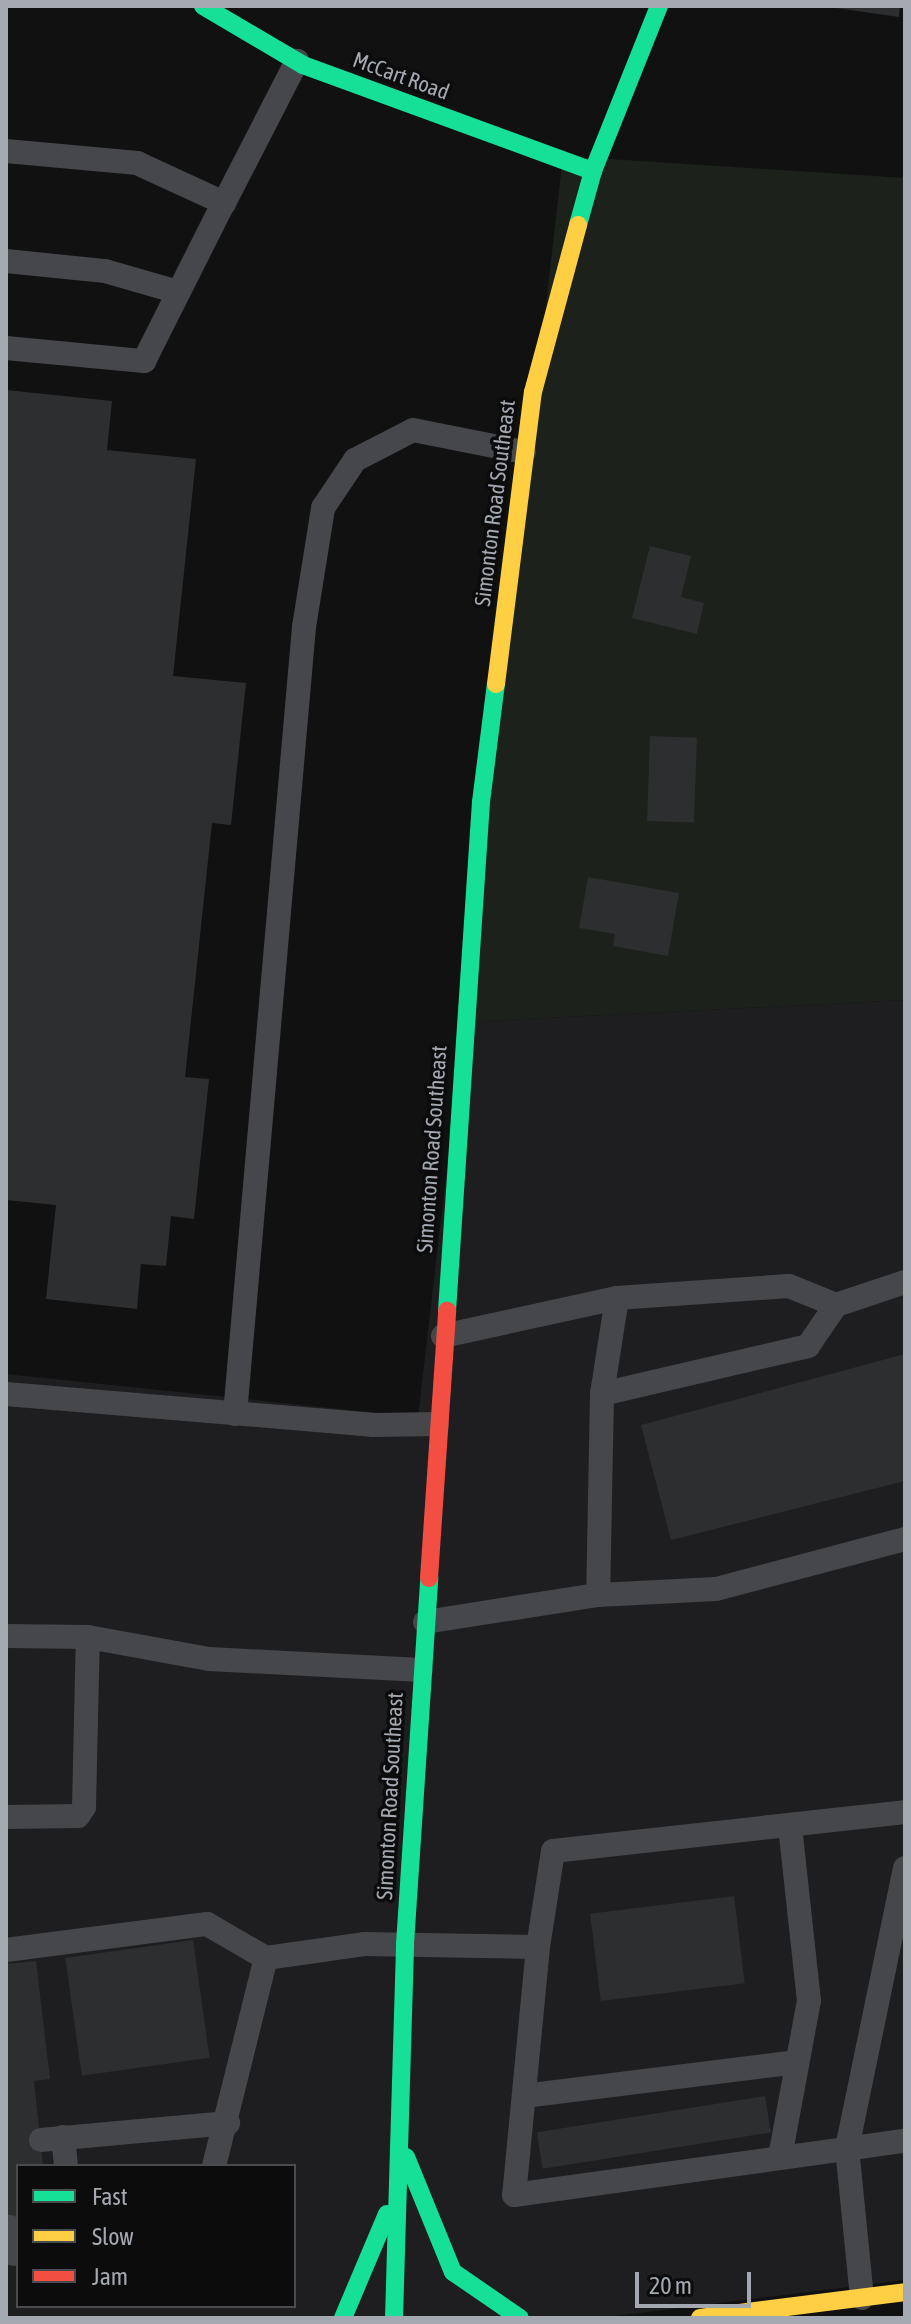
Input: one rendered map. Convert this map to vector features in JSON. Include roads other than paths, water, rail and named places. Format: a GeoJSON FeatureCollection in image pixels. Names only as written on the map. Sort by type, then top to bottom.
{"type":"FeatureCollection","features":[{"type":"Feature","properties":{"kind":"street","name":"McCart Road"},"geometry":{"type":"LineString","coordinates":[[203,6],[297,61],[593,171]]}},
{"type":"Feature","properties":{"kind":"street","name":"Simonton Road Southeast"},"geometry":{"type":"LineString","coordinates":[[394,2318],[405,1944],[437,1424],[481,802],[533,392],[593,171],[659,6]]}},
{"type":"Feature","properties":{"kind":"street"},"geometry":{"type":"LineString","coordinates":[[400,2143],[453,2272],[520,2318]]}},
{"type":"Feature","properties":{"kind":"street"},"geometry":{"type":"LineString","coordinates":[[343,2318],[398,2186]]}},
{"type":"Feature","properties":{"kind":"street"},"geometry":{"type":"LineString","coordinates":[[700,2318],[905,2292]]}},
{"type":"Feature","properties":{"kind":"lane"},"geometry":{"type":"LineString","coordinates":[[6,348],[144,361],[297,61]]}},
{"type":"Feature","properties":{"kind":"lane"},"geometry":{"type":"LineString","coordinates":[[6,151],[137,163],[224,203],[226,198]]}},
{"type":"Feature","properties":{"kind":"lane"},"geometry":{"type":"LineString","coordinates":[[6,261],[105,271],[178,292]]}},
{"type":"Feature","properties":{"kind":"lane"},"geometry":{"type":"LineString","coordinates":[[235,1414],[304,627],[323,508],[355,460],[413,430],[524,452]]}},
{"type":"Feature","properties":{"kind":"lane"},"geometry":{"type":"LineString","coordinates":[[602,1394],[808,1346],[836,1305],[905,1282]]}},
{"type":"Feature","properties":{"kind":"lane"},"geometry":{"type":"LineString","coordinates":[[443,1336],[617,1298],[789,1286],[836,1305]]}},
{"type":"Feature","properties":{"kind":"lane"},"geometry":{"type":"LineString","coordinates":[[598,1595],[602,1394],[617,1298]]}},
{"type":"Feature","properties":{"kind":"lane"},"geometry":{"type":"LineString","coordinates":[[6,1394],[372,1425],[437,1424]]}},
{"type":"Feature","properties":{"kind":"lane"},"geometry":{"type":"LineString","coordinates":[[425,1622],[598,1595],[716,1589],[905,1539]]}},
{"type":"Feature","properties":{"kind":"lane"},"geometry":{"type":"LineString","coordinates":[[6,1636],[88,1637],[209,1659],[421,1670]]}},
{"type":"Feature","properties":{"kind":"lane"},"geometry":{"type":"LineString","coordinates":[[6,1817],[82,1812],[88,1637]]}},
{"type":"Feature","properties":{"kind":"lane"},"geometry":{"type":"LineString","coordinates":[[905,1812],[553,1851],[538,1947],[514,2195],[905,2141]]}},
{"type":"Feature","properties":{"kind":"lane"},"geometry":{"type":"LineString","coordinates":[[780,2157],[809,2001],[790,1826]]}},
{"type":"Feature","properties":{"kind":"lane"},"geometry":{"type":"LineString","coordinates":[[862,2298],[847,2148],[905,1868]]}},
{"type":"Feature","properties":{"kind":"lane"},"geometry":{"type":"LineString","coordinates":[[6,1950],[207,1924],[266,1958],[405,1944],[538,1947]]}},
{"type":"Feature","properties":{"kind":"lane"},"geometry":{"type":"LineString","coordinates":[[215,2164],[228,2123],[266,1958]]}},
{"type":"Feature","properties":{"kind":"lane"},"geometry":{"type":"LineString","coordinates":[[524,2096],[797,2062]]}},
{"type":"Feature","properties":{"kind":"lane"},"geometry":{"type":"LineString","coordinates":[[65,2164],[52,2138],[228,2123]]}},
{"type":"Feature","properties":{"kind":"lane"},"geometry":{"type":"LineString","coordinates":[[10,2227],[12,2254]]}}]}
